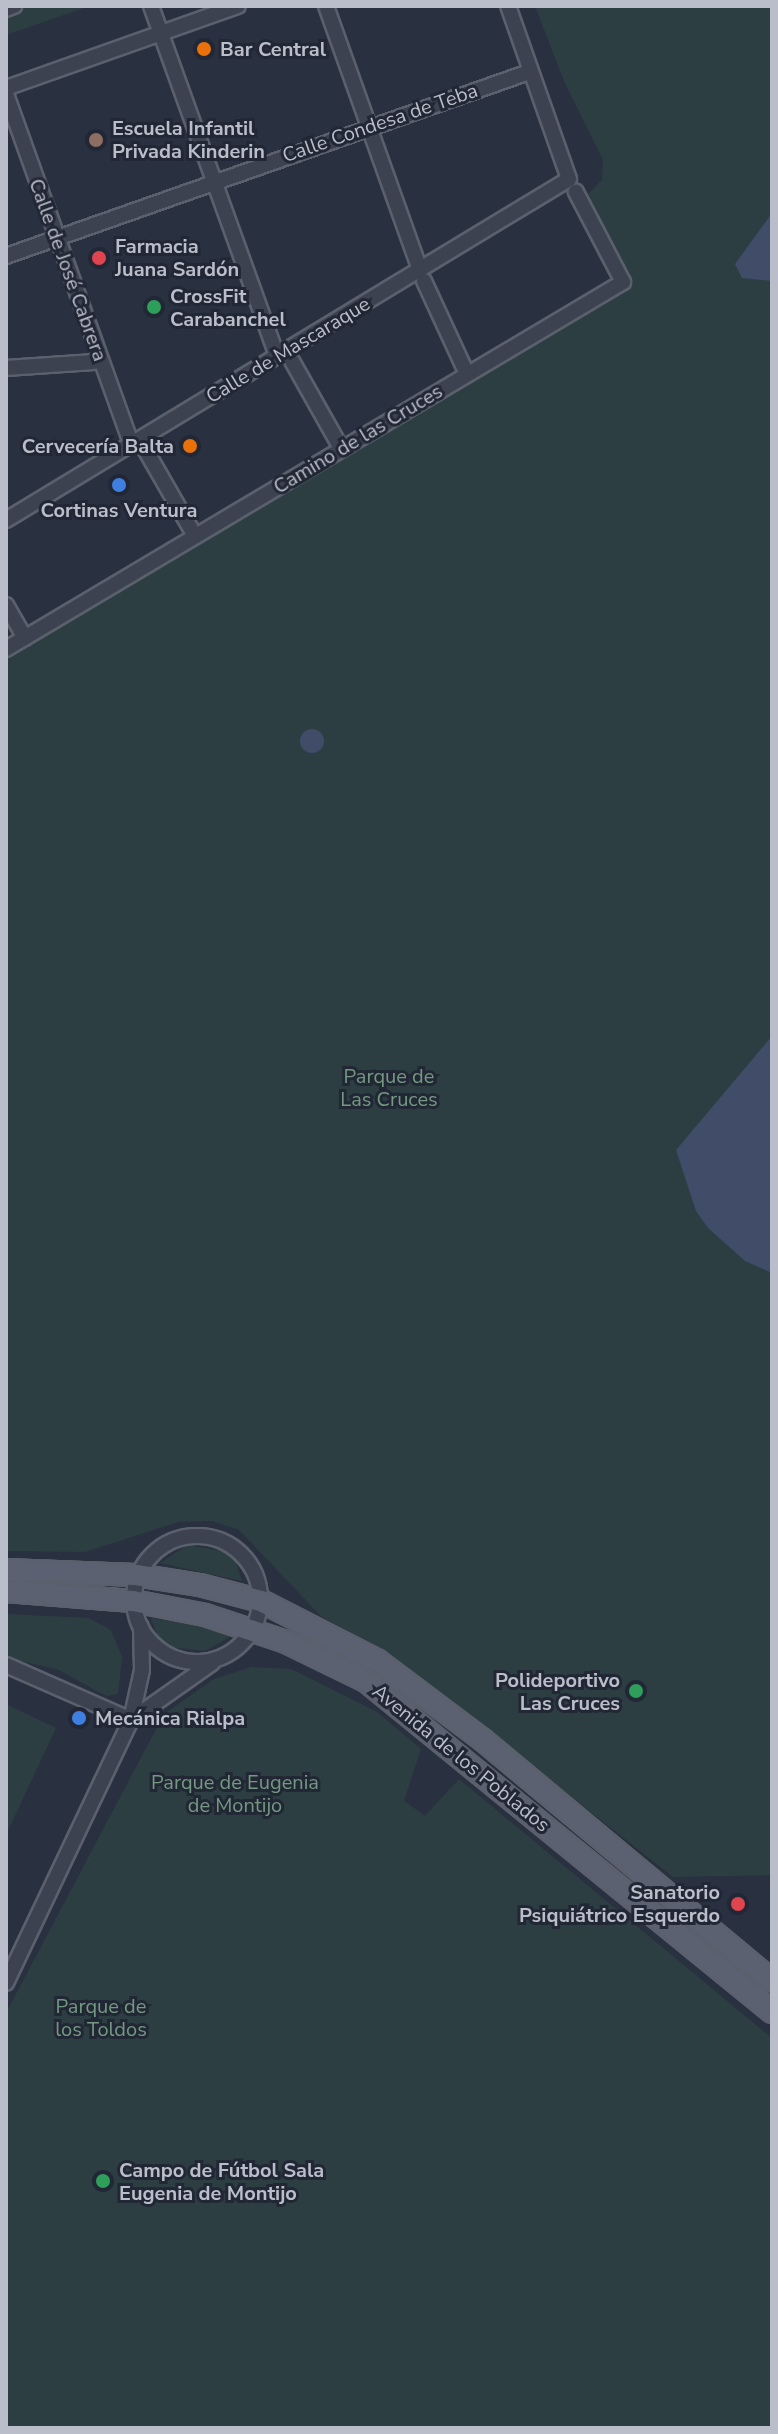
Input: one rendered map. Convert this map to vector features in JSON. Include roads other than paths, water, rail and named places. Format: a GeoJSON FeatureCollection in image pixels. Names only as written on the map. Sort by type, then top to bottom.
{"type":"FeatureCollection","features":[{"type":"Feature","properties":{"kind":"main road","name":"Avenida de los Poblados"},"geometry":{"type":"LineString","coordinates":[[6,1570],[136,1575],[261,1601],[378,1661],[419,1689],[772,1981]]}},
{"type":"Feature","properties":{"kind":"main road","name":"Avenida de los Poblados"},"geometry":{"type":"LineString","coordinates":[[6,1591],[133,1601],[253,1629],[366,1681],[772,2012]]}},
{"type":"Feature","properties":{"kind":"street"},"geometry":{"type":"LineString","coordinates":[[6,9],[14,6]]}},
{"type":"Feature","properties":{"kind":"street"},"geometry":{"type":"LineString","coordinates":[[151,6],[210,182],[277,356]]}},
{"type":"Feature","properties":{"kind":"street"},"geometry":{"type":"LineString","coordinates":[[6,91],[238,6]]}},
{"type":"Feature","properties":{"kind":"street"},"geometry":{"type":"LineString","coordinates":[[326,6],[367,129],[422,276],[467,374]]}},
{"type":"Feature","properties":{"kind":"street"},"geometry":{"type":"LineString","coordinates":[[508,6],[529,72],[573,185]]}},
{"type":"Feature","properties":{"kind":"street","name":"Calle Condesa de Teba"},"geometry":{"type":"LineString","coordinates":[[6,256],[529,72]]}},
{"type":"Feature","properties":{"kind":"street","name":"Calle de José Cabrera"},"geometry":{"type":"LineString","coordinates":[[6,91],[56,238],[139,447]]}},
{"type":"Feature","properties":{"kind":"street","name":"Calle de Mascaraque"},"geometry":{"type":"LineString","coordinates":[[6,520],[139,447],[277,356],[422,276],[573,185]]}},
{"type":"Feature","properties":{"kind":"street","name":"Camino de las Cruces"},"geometry":{"type":"LineString","coordinates":[[6,649],[623,282],[573,185]]}},
{"type":"Feature","properties":{"kind":"street","name":"Calle de Mascaraque"},"geometry":{"type":"LineString","coordinates":[[292,361],[341,448]]}},
{"type":"Feature","properties":{"kind":"street"},"geometry":{"type":"LineString","coordinates":[[6,368],[94,362]]}},
{"type":"Feature","properties":{"kind":"street"},"geometry":{"type":"LineString","coordinates":[[139,447],[195,536]]}},
{"type":"Feature","properties":{"kind":"street"},"geometry":{"type":"LineString","coordinates":[[6,605],[25,638]]}},
{"type":"Feature","properties":{"kind":"street"},"geometry":{"type":"LineString","coordinates":[[6,1983],[131,1720],[142,1670],[141,1627],[133,1601],[136,1575],[149,1555],[171,1541],[209,1537],[244,1556],[258,1582],[261,1601],[253,1629],[238,1650],[212,1663],[131,1720]]}},
{"type":"Feature","properties":{"kind":"street"},"geometry":{"type":"LineString","coordinates":[[141,1627],[169,1653],[212,1663]]}},
{"type":"Feature","properties":{"kind":"street"},"geometry":{"type":"LineString","coordinates":[[6,1665],[131,1720]]}},
{"type":"Feature","properties":{"kind":"water"},"geometry":{"type":"Polygon","coordinates":[[[772,213],[772,281],[742,278],[735,264],[772,213]]]}},
{"type":"Feature","properties":{"kind":"water"},"geometry":{"type":"Polygon","coordinates":[[[312,729],[323,736],[324,741],[317,752],[312,753],[301,746],[300,741],[307,730],[312,729]]]}},
{"type":"Feature","properties":{"kind":"water"},"geometry":{"type":"Polygon","coordinates":[[[772,1036],[772,1273],[745,1261],[708,1228],[696,1211],[676,1150],[772,1036]]]}},
{"type":"Feature","properties":{"kind":"place","name":"Bar Central"},"geometry":{"type":"Point","coordinates":[204,49]}},
{"type":"Feature","properties":{"kind":"place","name":"Escuela Infantil Privada Kinderin"},"geometry":{"type":"Point","coordinates":[96,140]}},
{"type":"Feature","properties":{"kind":"place","name":"Farmacia Juana Sardón"},"geometry":{"type":"Point","coordinates":[99,258]}},
{"type":"Feature","properties":{"kind":"place","name":"CrossFit Carabanchel"},"geometry":{"type":"Point","coordinates":[154,307]}},
{"type":"Feature","properties":{"kind":"place","name":"Cervecería Balta"},"geometry":{"type":"Point","coordinates":[190,446]}},
{"type":"Feature","properties":{"kind":"place","name":"Cortinas Ventura"},"geometry":{"type":"Point","coordinates":[119,485]}},
{"type":"Feature","properties":{"kind":"place","name":"Polideportivo Las Cruces"},"geometry":{"type":"Point","coordinates":[636,1691]}},
{"type":"Feature","properties":{"kind":"place","name":"Mecánica Rialpa"},"geometry":{"type":"Point","coordinates":[79,1718]}},
{"type":"Feature","properties":{"kind":"place","name":"Sanatorio Psiquiátrico Esquerdo"},"geometry":{"type":"Point","coordinates":[738,1904]}},
{"type":"Feature","properties":{"kind":"place","name":"Campo de Fútbol Sala Eugenia de Montijo"},"geometry":{"type":"Point","coordinates":[103,2181]}},
{"type":"Feature","properties":{"kind":"park label","name":"Parque de Las Cruces"},"geometry":{"type":"Point","coordinates":[389,1088]}},
{"type":"Feature","properties":{"kind":"park label","name":"Parque de Eugenia de Montijo"},"geometry":{"type":"Point","coordinates":[235,1794]}},
{"type":"Feature","properties":{"kind":"park label","name":"Parque de los Toldos"},"geometry":{"type":"Point","coordinates":[101,2018]}}]}
